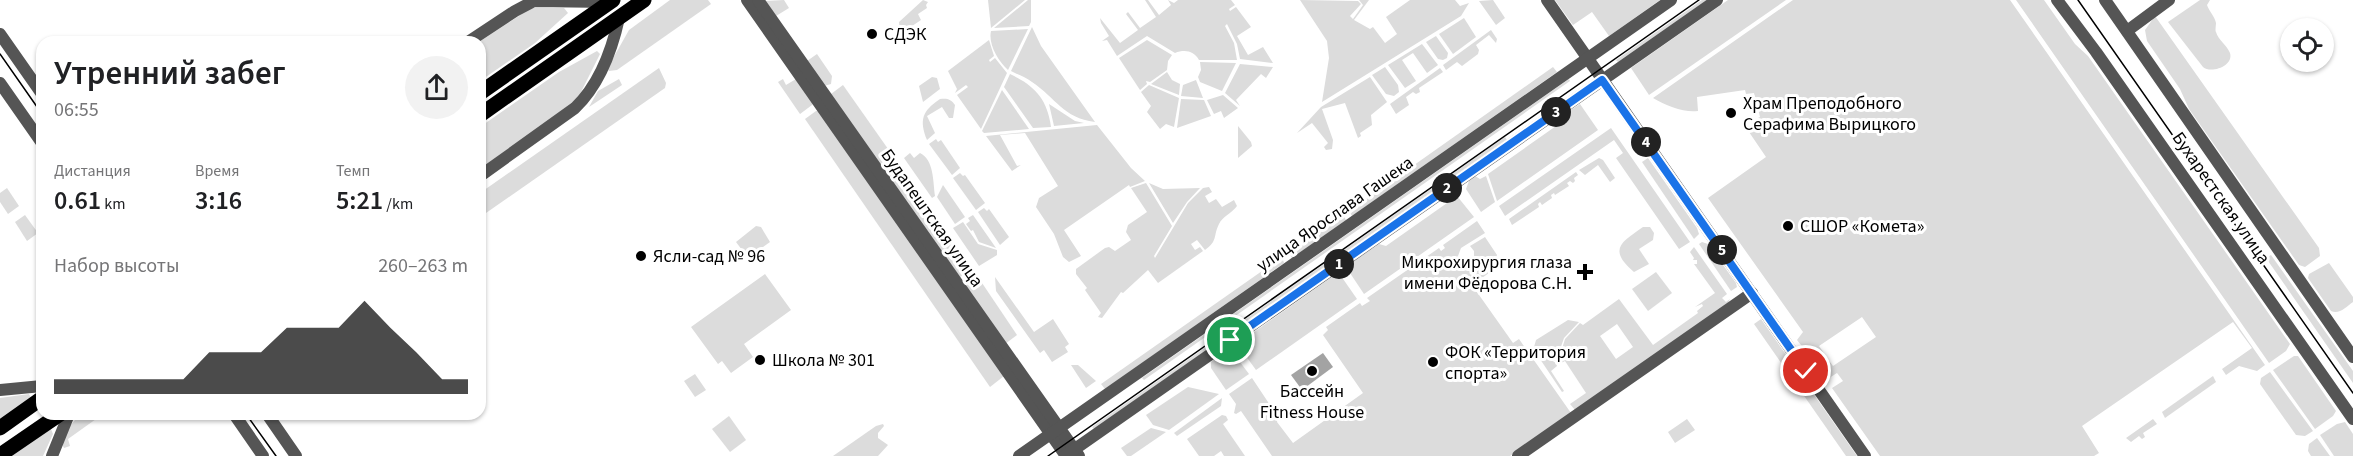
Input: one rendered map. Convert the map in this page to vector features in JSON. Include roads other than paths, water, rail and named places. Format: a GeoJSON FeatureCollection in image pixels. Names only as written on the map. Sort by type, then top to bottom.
{"type":"FeatureCollection","features":[{"type":"Feature","properties":{"kind":"main road"},"geometry":{"type":"LineString","coordinates":[[486,111],[644,0]]}},
{"type":"Feature","properties":{"kind":"main road"},"geometry":{"type":"LineString","coordinates":[[486,89],[612,1]]}},
{"type":"Feature","properties":{"kind":"main road"},"geometry":{"type":"LineString","coordinates":[[0,428],[36,402]]}},
{"type":"Feature","properties":{"kind":"main road"},"geometry":{"type":"LineString","coordinates":[[0,455],[51,420]]}},
{"type":"Feature","properties":{"kind":"street","name":"Будапештская улица"},"geometry":{"type":"LineString","coordinates":[[747,0],[1055,432]]}},
{"type":"Feature","properties":{"kind":"street","name":"Будапештская улица"},"geometry":{"type":"LineString","coordinates":[[758,0],[1070,455]]}},
{"type":"Feature","properties":{"kind":"street"},"geometry":{"type":"LineString","coordinates":[[1547,0],[1865,456]]}},
{"type":"Feature","properties":{"kind":"street","name":"улица Ярослава Гашека"},"geometry":{"type":"LineString","coordinates":[[1019,456],[1671,0]]}},
{"type":"Feature","properties":{"kind":"street"},"geometry":{"type":"LineString","coordinates":[[1070,455],[1717,0]]}},
{"type":"Feature","properties":{"kind":"street","name":"Бухарестская улица"},"geometry":{"type":"LineString","coordinates":[[2057,0],[2097,52],[2353,419]]}},
{"type":"Feature","properties":{"kind":"street","name":"Бухарестская улица"},"geometry":{"type":"LineString","coordinates":[[2105,0],[2353,357]]}},
{"type":"Feature","properties":{"kind":"street"},"geometry":{"type":"LineString","coordinates":[[2127,31],[2169,0]]}},
{"type":"Feature","properties":{"kind":"street"},"geometry":{"type":"LineString","coordinates":[[477,36],[534,1],[612,1]]}},
{"type":"Feature","properties":{"kind":"street"},"geometry":{"type":"LineString","coordinates":[[486,172],[576,108],[585,99],[596,82],[615,37],[619,18]]}},
{"type":"Feature","properties":{"kind":"street"},"geometry":{"type":"LineString","coordinates":[[0,34],[36,85]]}},
{"type":"Feature","properties":{"kind":"street"},"geometry":{"type":"LineString","coordinates":[[0,83],[36,134]]}},
{"type":"Feature","properties":{"kind":"street"},"geometry":{"type":"LineString","coordinates":[[1518,456],[1752,293]]}},
{"type":"Feature","properties":{"kind":"street"},"geometry":{"type":"LineString","coordinates":[[0,390],[36,387]]}},
{"type":"Feature","properties":{"kind":"street"},"geometry":{"type":"LineString","coordinates":[[52,456],[67,420]]}},
{"type":"Feature","properties":{"kind":"street"},"geometry":{"type":"LineString","coordinates":[[238,420],[263,456]]}},
{"type":"Feature","properties":{"kind":"street"},"geometry":{"type":"LineString","coordinates":[[271,420],[296,456]]}},
{"type":"Feature","properties":{"kind":"tram line"},"geometry":{"type":"LineString","coordinates":[[1048,456],[1699,0]]}},
{"type":"Feature","properties":{"kind":"tram line"},"geometry":{"type":"LineString","coordinates":[[2078,0],[2353,393]]}},
{"type":"Feature","properties":{"kind":"tram line"},"geometry":{"type":"LineString","coordinates":[[0,54],[36,105]]}},
{"type":"Feature","properties":{"kind":"tram line"},"geometry":{"type":"LineString","coordinates":[[250,420],[276,456]]}},
{"type":"Feature","properties":{"kind":"place","name":"СДЭК"},"geometry":{"type":"Point","coordinates":[872,34]}},
{"type":"Feature","properties":{"kind":"place","name":"Храм Преподобного Серафима Вырицкого"},"geometry":{"type":"Point","coordinates":[1731,113]}},
{"type":"Feature","properties":{"kind":"place","name":"СШОР «Комета»"},"geometry":{"type":"Point","coordinates":[1788,226]}},
{"type":"Feature","properties":{"kind":"place","name":"Ясли-сад № 96"},"geometry":{"type":"Point","coordinates":[641,256]}},
{"type":"Feature","properties":{"kind":"place","name":"Микрохирургия глаза имени Фёдорова С.Н."},"geometry":{"type":"Point","coordinates":[1585,272]}},
{"type":"Feature","properties":{"kind":"place","name":"Школа № 301"},"geometry":{"type":"Point","coordinates":[760,360]}},
{"type":"Feature","properties":{"kind":"place","name":"ФОК «Территория спорта»"},"geometry":{"type":"Point","coordinates":[1433,362]}},
{"type":"Feature","properties":{"kind":"place","name":"Бассейн Fitness House"},"geometry":{"type":"Point","coordinates":[1312,371]}}]}
